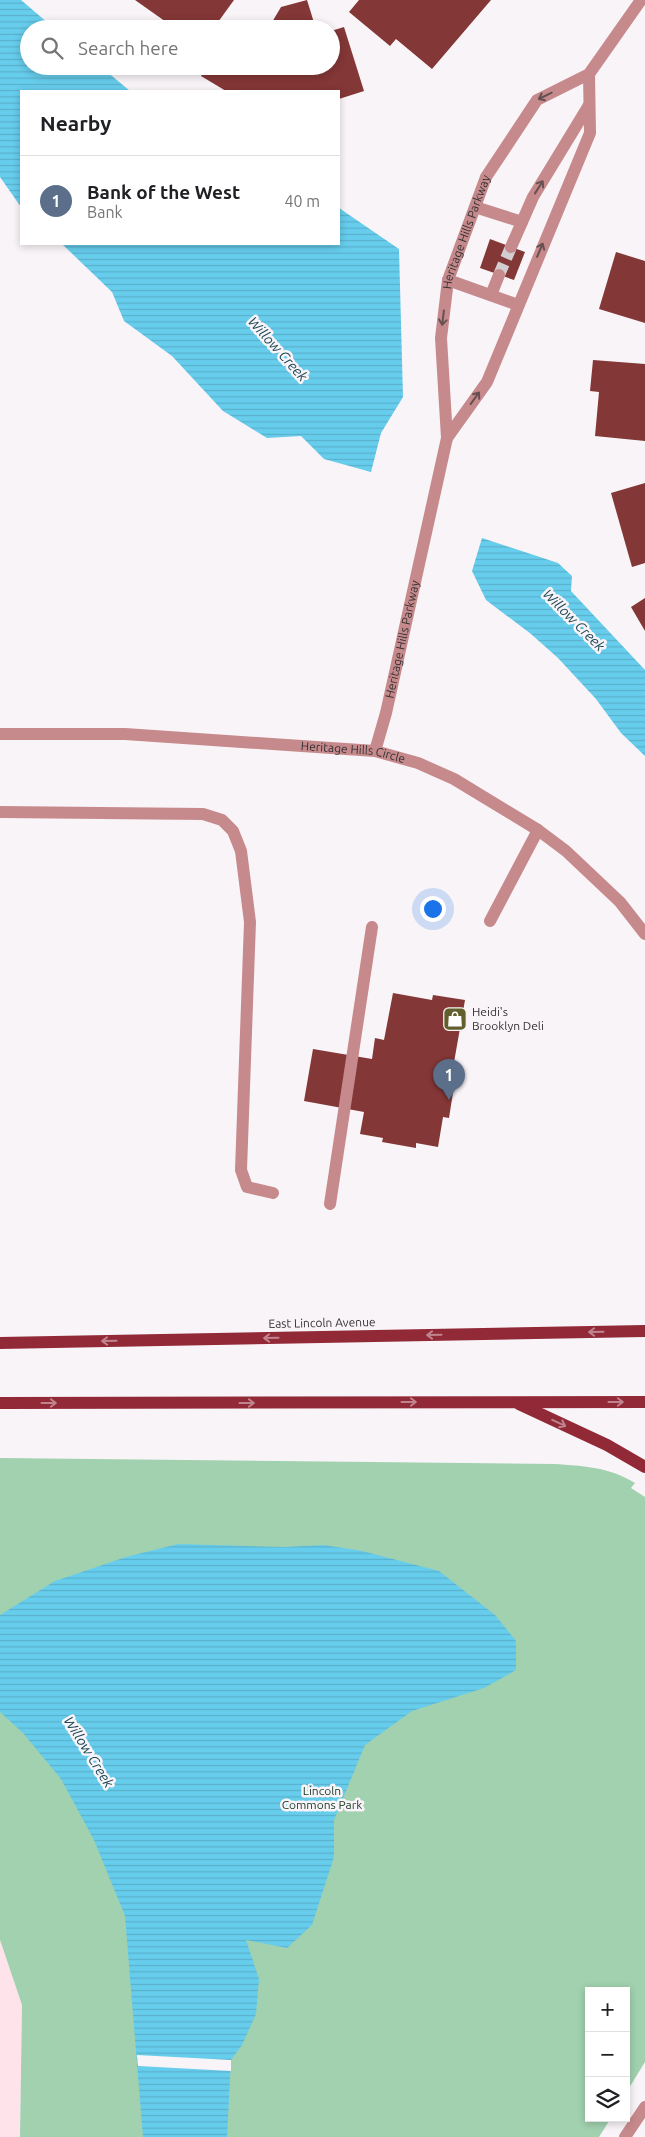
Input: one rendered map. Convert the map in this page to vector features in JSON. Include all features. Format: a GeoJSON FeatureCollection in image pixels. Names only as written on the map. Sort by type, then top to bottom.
{"type":"FeatureCollection","features":[{"type":"Feature","properties":{"kind":"main road","name":"East Lincoln Avenue"},"geometry":{"type":"LineString","coordinates":[[0,1343],[645,1331]]}},
{"type":"Feature","properties":{"kind":"main road"},"geometry":{"type":"LineString","coordinates":[[515,1402],[607,1445],[645,1467]]}},
{"type":"Feature","properties":{"kind":"main road"},"geometry":{"type":"LineString","coordinates":[[0,1403],[645,1402]]}},
{"type":"Feature","properties":{"kind":"street","name":"Heritage Hills Parkway"},"geometry":{"type":"LineString","coordinates":[[375,751],[386,713],[447,438],[441,338],[448,280],[486,177],[537,100],[589,74],[641,0]]}},
{"type":"Feature","properties":{"kind":"street","name":"Heritage Hills Parkway"},"geometry":{"type":"LineString","coordinates":[[447,438],[487,382],[590,133],[589,74]]}},
{"type":"Feature","properties":{"kind":"street"},"geometry":{"type":"LineString","coordinates":[[511,247],[533,196],[590,105]]}},
{"type":"Feature","properties":{"kind":"street"},"geometry":{"type":"LineString","coordinates":[[475,207],[522,222]]}},
{"type":"Feature","properties":{"kind":"street"},"geometry":{"type":"LineString","coordinates":[[491,296],[499,275]]}},
{"type":"Feature","properties":{"kind":"street"},"geometry":{"type":"LineString","coordinates":[[448,280],[518,305]]}},
{"type":"Feature","properties":{"kind":"street","name":"Heritage Hills Circle"},"geometry":{"type":"LineString","coordinates":[[0,734],[125,734],[375,751],[418,763],[454,779],[538,830],[566,851],[620,902],[645,934]]}},
{"type":"Feature","properties":{"kind":"street"},"geometry":{"type":"LineString","coordinates":[[0,812],[203,814],[222,820],[233,831],[241,851],[250,922],[240,1170],[247,1187],[273,1193]]}},
{"type":"Feature","properties":{"kind":"street"},"geometry":{"type":"LineString","coordinates":[[490,921],[538,830]]}},
{"type":"Feature","properties":{"kind":"street"},"geometry":{"type":"LineString","coordinates":[[330,1204],[372,928]]}},
{"type":"Feature","properties":{"kind":"street"},"geometry":{"type":"LineString","coordinates":[[625,2137],[645,2107]]}},
{"type":"Feature","properties":{"kind":"shaded area"},"geometry":{"type":"Polygon","coordinates":[[[0,1940],[22,2005],[20,2137],[0,2137],[0,1940]]]}},
{"type":"Feature","properties":{"kind":"green space","name":"Lincoln Commons Park"},"geometry":{"type":"Polygon","coordinates":[[[0,1458],[554,1464],[606,1470],[635,1483],[631,1488],[645,1497],[645,2062],[630,2086],[630,1987],[585,1987],[585,2122],[608,2122],[599,2137],[20,2137],[22,2005],[0,1940],[0,1458]]]}},
{"type":"Feature","properties":{"kind":"water"},"geometry":{"type":"Polygon","coordinates":[[[0,0],[21,0],[44,20],[20,20],[20,75],[111,75],[129,90],[20,90],[20,206],[0,177],[0,0]]]}},
{"type":"Feature","properties":{"kind":"water","name":"Willow Creek"},"geometry":{"type":"Polygon","coordinates":[[[340,209],[399,249],[403,397],[381,433],[371,472],[324,459],[301,436],[267,438],[223,411],[172,356],[124,321],[112,292],[63,245],[340,245],[340,209]]]}},
{"type":"Feature","properties":{"kind":"water","name":"Willow Creek"},"geometry":{"type":"Polygon","coordinates":[[[482,538],[558,563],[572,576],[571,591],[645,670],[645,756],[621,733],[596,699],[558,658],[531,634],[486,600],[472,571],[482,538]]]}},
{"type":"Feature","properties":{"kind":"water","name":"Willow Creek"},"geometry":{"type":"Polygon","coordinates":[[[178,1544],[284,1547],[324,1545],[362,1551],[439,1571],[495,1615],[516,1641],[516,1670],[484,1688],[412,1711],[365,1745],[334,1820],[334,1857],[312,1925],[287,1948],[246,1940],[259,1979],[256,2014],[242,2045],[231,2060],[227,2137],[143,2137],[125,1916],[94,1840],[61,1779],[23,1733],[0,1712],[0,1615],[55,1581],[126,1557],[178,1544]]]}},
{"type":"Feature","properties":{"kind":"pier"},"geometry":{"type":"Polygon","coordinates":[[[137,2055],[231,2060],[231,2071],[138,2066],[137,2055]]]}},
{"type":"Feature","properties":{"kind":"building"},"geometry":{"type":"Polygon","coordinates":[[[135,0],[234,0],[220,20],[163,20],[135,0]]]}},
{"type":"Feature","properties":{"kind":"building"},"geometry":{"type":"Polygon","coordinates":[[[307,0],[313,20],[273,20],[281,7],[307,0]]]}},
{"type":"Feature","properties":{"kind":"building"},"geometry":{"type":"Polygon","coordinates":[[[359,0],[491,0],[432,69],[396,39],[390,46],[349,12],[359,0]]]}},
{"type":"Feature","properties":{"kind":"building"},"geometry":{"type":"Polygon","coordinates":[[[344,27],[364,91],[340,99],[340,90],[224,90],[201,76],[340,75],[340,28],[344,27]]]}},
{"type":"Feature","properties":{"kind":"building"},"geometry":{"type":"Polygon","coordinates":[[[490,239],[525,252],[514,280],[480,268],[490,239]]]}},
{"type":"Feature","properties":{"kind":"building"},"geometry":{"type":"Polygon","coordinates":[[[616,252],[645,261],[645,323],[599,309],[616,252]]]}},
{"type":"Feature","properties":{"kind":"building"},"geometry":{"type":"Polygon","coordinates":[[[593,360],[645,364],[645,441],[595,436],[599,392],[590,391],[593,360]]]}},
{"type":"Feature","properties":{"kind":"building"},"geometry":{"type":"Polygon","coordinates":[[[645,483],[645,563],[632,567],[611,493],[645,483]]]}},
{"type":"Feature","properties":{"kind":"building"},"geometry":{"type":"Polygon","coordinates":[[[645,598],[645,631],[631,607],[645,598]]]}},
{"type":"Feature","properties":{"kind":"building"},"geometry":{"type":"Polygon","coordinates":[[[393,993],[432,1000],[433,995],[465,1000],[450,1085],[454,1086],[449,1118],[443,1117],[438,1147],[416,1143],[416,1148],[382,1142],[383,1138],[360,1134],[364,1112],[304,1101],[313,1049],[372,1059],[375,1038],[384,1040],[393,993]]]}},
{"type":"Feature","properties":{"kind":"tunnel"},"geometry":{"type":"LineString","coordinates":[[499,275],[511,247]]}},
{"type":"Feature","properties":{"kind":"place","name":"Heidi's Brooklyn Deli"},"geometry":{"type":"Point","coordinates":[455,1019]}},
{"type":"Feature","properties":{"kind":"place","name":"Bank of the West"},"geometry":{"type":"Point","coordinates":[449,1100]}}]}
